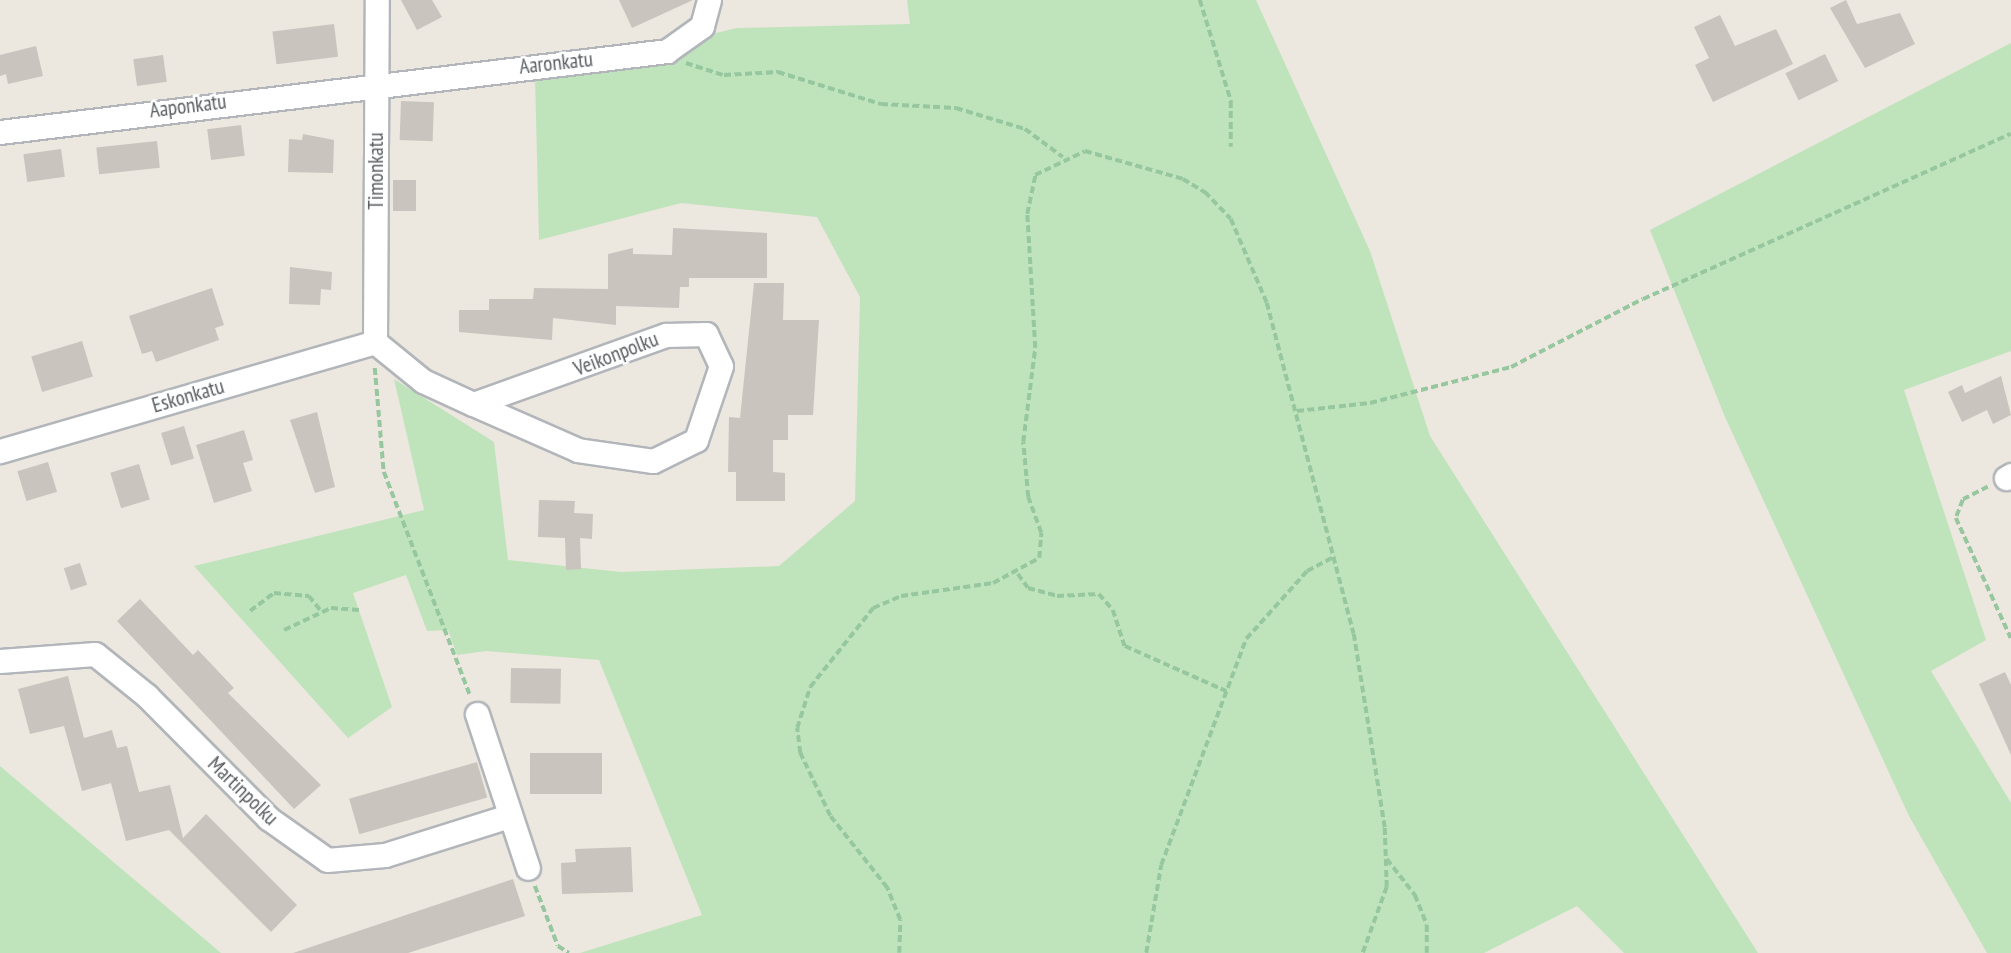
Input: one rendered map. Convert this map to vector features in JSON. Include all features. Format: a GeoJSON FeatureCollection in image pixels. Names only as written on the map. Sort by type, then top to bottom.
{"type":"FeatureCollection","features":[{"type":"Feature","properties":{"kind":"street","name":"Timonkatu"},"geometry":{"type":"LineString","coordinates":[[375,342],[377,0]]}},
{"type":"Feature","properties":{"kind":"street","name":"Aaronkatu"},"geometry":{"type":"LineString","coordinates":[[377,83],[667,51],[702,26],[709,0]]}},
{"type":"Feature","properties":{"kind":"street","name":"Aaponkatu"},"geometry":{"type":"LineString","coordinates":[[0,132],[377,83]]}},
{"type":"Feature","properties":{"kind":"street","name":"Veikonpolku"},"geometry":{"type":"LineString","coordinates":[[375,342],[423,381],[473,404],[578,450],[653,461],[696,440],[721,366],[706,334],[666,335],[473,404]]}},
{"type":"Feature","properties":{"kind":"street","name":"Eskonkatu"},"geometry":{"type":"LineString","coordinates":[[0,451],[375,342]]}},
{"type":"Feature","properties":{"kind":"street","name":"Martinpolku"},"geometry":{"type":"LineString","coordinates":[[0,661],[46,653],[95,654],[147,695],[268,818],[327,860],[385,855],[509,816]]}},
{"type":"Feature","properties":{"kind":"street"},"geometry":{"type":"LineString","coordinates":[[477,714],[528,868]]}},
{"type":"Feature","properties":{"kind":"path"},"geometry":{"type":"LineString","coordinates":[[1200,0],[1231,101],[1231,147]]}},
{"type":"Feature","properties":{"kind":"path"},"geometry":{"type":"LineString","coordinates":[[667,51],[697,70],[778,72],[881,104],[956,108],[1025,129],[1063,157]]}},
{"type":"Feature","properties":{"kind":"path"},"geometry":{"type":"LineString","coordinates":[[1297,411],[1370,403],[1511,367],[1643,299],[2011,134]]}},
{"type":"Feature","properties":{"kind":"path"},"geometry":{"type":"LineString","coordinates":[[899,953],[900,920],[887,888],[830,816],[800,753],[804,708],[810,687],[873,608],[901,596],[1017,574],[1039,558],[1041,533],[1028,497],[1023,442],[1035,348],[1027,214],[1035,175],[1063,157],[1085,152],[1183,179],[1231,219],[1267,303],[1354,634],[1386,858],[1387,887],[1363,953]]}},
{"type":"Feature","properties":{"kind":"path"},"geometry":{"type":"LineString","coordinates":[[375,342],[374,404],[384,472],[477,714]]}},
{"type":"Feature","properties":{"kind":"path"},"geometry":{"type":"LineString","coordinates":[[2008,476],[1963,500],[1956,518],[2011,638]]}},
{"type":"Feature","properties":{"kind":"path"},"geometry":{"type":"LineString","coordinates":[[1146,953],[1161,865],[1246,639],[1275,601],[1307,571],[1335,556]]}},
{"type":"Feature","properties":{"kind":"path"},"geometry":{"type":"LineString","coordinates":[[1017,574],[1028,588],[1057,596],[1100,594],[1113,610],[1125,646],[1226,691]]}},
{"type":"Feature","properties":{"kind":"path"},"geometry":{"type":"LineString","coordinates":[[250,611],[274,593],[309,596],[322,612]]}},
{"type":"Feature","properties":{"kind":"path"},"geometry":{"type":"LineString","coordinates":[[284,630],[322,612],[359,610]]}},
{"type":"Feature","properties":{"kind":"path"},"geometry":{"type":"LineString","coordinates":[[1386,858],[1415,895],[1427,925],[1427,953]]}},
{"type":"Feature","properties":{"kind":"path"},"geometry":{"type":"LineString","coordinates":[[528,868],[558,946],[569,953]]}},
{"type":"Feature","properties":{"kind":"green space"},"geometry":{"type":"Polygon","coordinates":[[[907,0],[1256,0],[1370,251],[1430,436],[1758,953],[1624,953],[1577,906],[1484,953],[580,953],[702,915],[599,660],[486,651],[457,655],[448,630],[427,631],[406,575],[353,593],[392,707],[348,738],[194,566],[424,510],[394,379],[494,442],[508,560],[621,572],[779,566],[855,501],[860,297],[817,217],[681,203],[539,240],[535,76],[737,28],[910,24],[907,0]]]}},
{"type":"Feature","properties":{"kind":"green space"},"geometry":{"type":"Polygon","coordinates":[[[2011,43],[2011,351],[1904,390],[1986,640],[1931,671],[2011,803],[2011,953],[1987,953],[1909,816],[1725,417],[1650,230],[2011,43]]]}},
{"type":"Feature","properties":{"kind":"green space"},"geometry":{"type":"Polygon","coordinates":[[[0,766],[221,953],[0,953],[0,766]]]}},
{"type":"Feature","properties":{"kind":"building"},"geometry":{"type":"Polygon","coordinates":[[[401,0],[432,0],[442,17],[417,30],[401,0]]]}},
{"type":"Feature","properties":{"kind":"building"},"geometry":{"type":"Polygon","coordinates":[[[619,0],[693,0],[632,28],[619,0]]]}},
{"type":"Feature","properties":{"kind":"building"},"geometry":{"type":"Polygon","coordinates":[[[1846,0],[1857,24],[1900,13],[1915,44],[1865,68],[1830,8],[1846,0]]]}},
{"type":"Feature","properties":{"kind":"building"},"geometry":{"type":"Polygon","coordinates":[[[1720,15],[1735,46],[1776,29],[1793,64],[1713,102],[1695,65],[1709,58],[1694,27],[1720,15]]]}},
{"type":"Feature","properties":{"kind":"building"},"geometry":{"type":"Polygon","coordinates":[[[334,24],[338,57],[276,64],[272,32],[334,24]]]}},
{"type":"Feature","properties":{"kind":"building"},"geometry":{"type":"Polygon","coordinates":[[[36,46],[43,76],[8,84],[6,74],[0,76],[0,55],[36,46]]]}},
{"type":"Feature","properties":{"kind":"building"},"geometry":{"type":"Polygon","coordinates":[[[1825,54],[1838,81],[1799,100],[1785,73],[1825,54]]]}},
{"type":"Feature","properties":{"kind":"building"},"geometry":{"type":"Polygon","coordinates":[[[163,55],[167,82],[137,86],[133,59],[163,55]]]}},
{"type":"Feature","properties":{"kind":"building"},"geometry":{"type":"Polygon","coordinates":[[[401,101],[434,102],[433,141],[400,140],[401,101]]]}},
{"type":"Feature","properties":{"kind":"building"},"geometry":{"type":"Polygon","coordinates":[[[241,125],[245,156],[211,160],[207,129],[241,125]]]}},
{"type":"Feature","properties":{"kind":"building"},"geometry":{"type":"Polygon","coordinates":[[[303,134],[334,140],[333,173],[288,172],[289,139],[302,140],[303,134]]]}},
{"type":"Feature","properties":{"kind":"building"},"geometry":{"type":"Polygon","coordinates":[[[157,141],[160,168],[99,174],[96,147],[157,141]]]}},
{"type":"Feature","properties":{"kind":"building"},"geometry":{"type":"Polygon","coordinates":[[[61,149],[65,177],[27,182],[23,154],[61,149]]]}},
{"type":"Feature","properties":{"kind":"building"},"geometry":{"type":"Polygon","coordinates":[[[393,180],[416,180],[416,211],[393,211],[393,180]]]}},
{"type":"Feature","properties":{"kind":"building"},"geometry":{"type":"Polygon","coordinates":[[[673,228],[767,233],[767,278],[689,278],[689,287],[680,287],[679,308],[616,306],[616,325],[553,318],[552,340],[459,332],[459,310],[489,310],[489,299],[533,299],[534,288],[608,289],[608,254],[633,248],[633,254],[672,255],[673,228]]]}},
{"type":"Feature","properties":{"kind":"building"},"geometry":{"type":"Polygon","coordinates":[[[290,267],[332,272],[331,290],[321,289],[320,305],[289,304],[290,267]]]}},
{"type":"Feature","properties":{"kind":"building"},"geometry":{"type":"Polygon","coordinates":[[[754,283],[784,283],[783,320],[819,320],[813,415],[788,415],[788,440],[773,440],[773,472],[785,473],[785,501],[736,501],[736,472],[728,472],[729,417],[740,418],[754,283]]]}},
{"type":"Feature","properties":{"kind":"building"},"geometry":{"type":"Polygon","coordinates":[[[212,288],[224,325],[215,328],[219,340],[156,362],[152,351],[142,354],[129,316],[212,288]]]}},
{"type":"Feature","properties":{"kind":"building"},"geometry":{"type":"Polygon","coordinates":[[[82,341],[93,376],[42,392],[31,356],[82,341]]]}},
{"type":"Feature","properties":{"kind":"building"},"geometry":{"type":"Polygon","coordinates":[[[2001,376],[2011,415],[1993,424],[1987,410],[1962,422],[1948,392],[1962,385],[1965,393],[2001,376]]]}},
{"type":"Feature","properties":{"kind":"building"},"geometry":{"type":"Polygon","coordinates":[[[317,412],[335,487],[315,493],[290,420],[317,412]]]}},
{"type":"Feature","properties":{"kind":"building"},"geometry":{"type":"Polygon","coordinates":[[[184,426],[194,459],[171,466],[161,433],[184,426]]]}},
{"type":"Feature","properties":{"kind":"building"},"geometry":{"type":"Polygon","coordinates":[[[244,430],[253,460],[243,463],[252,491],[214,503],[196,445],[244,430]]]}},
{"type":"Feature","properties":{"kind":"building"},"geometry":{"type":"Polygon","coordinates":[[[48,462],[57,492],[26,501],[17,471],[48,462]]]}},
{"type":"Feature","properties":{"kind":"building"},"geometry":{"type":"Polygon","coordinates":[[[139,464],[150,499],[121,508],[110,473],[139,464]]]}},
{"type":"Feature","properties":{"kind":"building"},"geometry":{"type":"Polygon","coordinates":[[[539,500],[575,501],[574,513],[593,514],[592,539],[580,538],[581,569],[566,570],[565,538],[538,537],[539,500]]]}},
{"type":"Feature","properties":{"kind":"building"},"geometry":{"type":"Polygon","coordinates":[[[80,563],[87,585],[71,590],[64,568],[80,563]]]}},
{"type":"Feature","properties":{"kind":"building"},"geometry":{"type":"Polygon","coordinates":[[[140,599],[193,655],[198,650],[234,688],[228,693],[321,785],[294,809],[117,621],[140,599]]]}},
{"type":"Feature","properties":{"kind":"building"},"geometry":{"type":"Polygon","coordinates":[[[511,668],[561,669],[560,704],[510,703],[511,668]]]}},
{"type":"Feature","properties":{"kind":"building"},"geometry":{"type":"Polygon","coordinates":[[[2005,672],[2011,685],[2011,755],[1979,684],[2005,672]]]}},
{"type":"Feature","properties":{"kind":"building"},"geometry":{"type":"Polygon","coordinates":[[[68,676],[84,738],[112,730],[117,748],[127,746],[139,792],[170,785],[183,838],[206,814],[297,905],[271,932],[169,830],[126,841],[111,783],[82,791],[64,726],[30,734],[18,689],[68,676]]]}},
{"type":"Feature","properties":{"kind":"building"},"geometry":{"type":"Polygon","coordinates":[[[530,753],[602,753],[602,794],[530,794],[530,753]]]}},
{"type":"Feature","properties":{"kind":"building"},"geometry":{"type":"Polygon","coordinates":[[[477,762],[487,798],[359,834],[349,799],[477,762]]]}},
{"type":"Feature","properties":{"kind":"building"},"geometry":{"type":"Polygon","coordinates":[[[631,847],[633,892],[562,894],[561,863],[576,862],[575,849],[631,847]]]}},
{"type":"Feature","properties":{"kind":"building"},"geometry":{"type":"Polygon","coordinates":[[[513,879],[525,916],[408,953],[293,953],[513,879]]]}}]}
